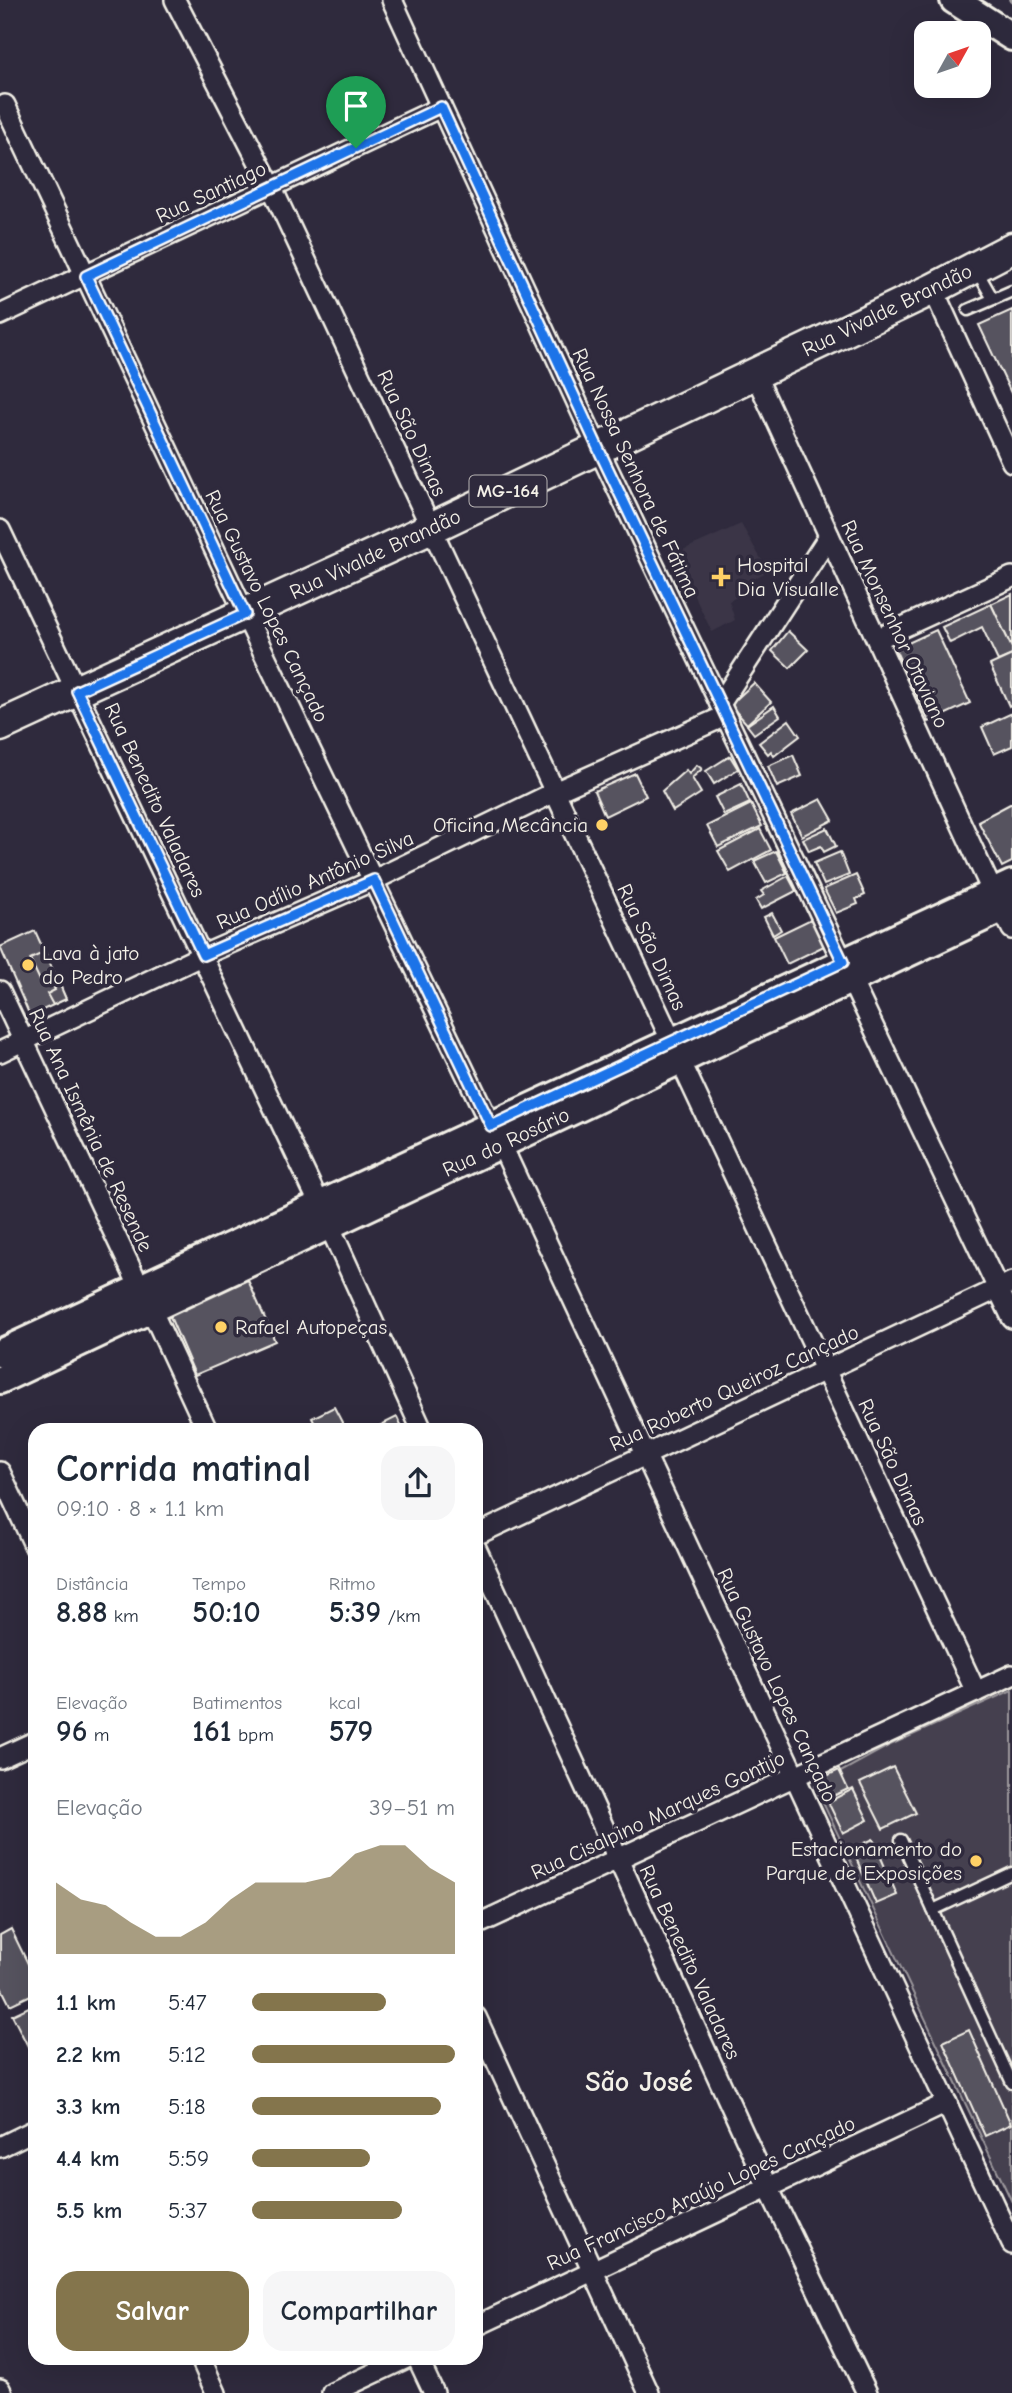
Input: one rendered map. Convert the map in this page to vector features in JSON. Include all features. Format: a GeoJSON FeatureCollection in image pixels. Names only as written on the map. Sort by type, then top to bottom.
{"type":"FeatureCollection","features":[{"type":"Feature","properties":{"kind":"main road"},"geometry":{"type":"LineString","coordinates":[[954,0],[1012,37]]}},
{"type":"Feature","properties":{"kind":"main road","name":"Rua Vivalde Brandão"},"geometry":{"type":"LineString","coordinates":[[0,726],[431,528],[933,289],[1012,248]]}},
{"type":"Feature","properties":{"kind":"main road","name":"Rua do Rosário"},"geometry":{"type":"LineString","coordinates":[[0,1380],[146,1299],[847,971],[1006,904]]}},
{"type":"Feature","properties":{"kind":"main road","name":"Rua do Rosário"},"geometry":{"type":"LineString","coordinates":[[0,1353],[146,1299]]}},
{"type":"Feature","properties":{"kind":"street","name":"Rua São Dimas"},"geometry":{"type":"LineString","coordinates":[[175,0],[272,188],[976,1692]]}},
{"type":"Feature","properties":{"kind":"street","name":"Rua Nossa Senhora de Fátima"},"geometry":{"type":"LineString","coordinates":[[392,0],[722,710],[847,971],[1005,1285],[1012,1318]]}},
{"type":"Feature","properties":{"kind":"street","name":"Rua Gustavo Lopes Cançado"},"geometry":{"type":"LineString","coordinates":[[5,106],[245,614],[496,1135],[1012,2244]]}},
{"type":"Feature","properties":{"kind":"street","name":"Rua Santiago"},"geometry":{"type":"LineString","coordinates":[[0,316],[441,107]]}},
{"type":"Feature","properties":{"kind":"street"},"geometry":{"type":"LineString","coordinates":[[933,289],[1012,462]]}},
{"type":"Feature","properties":{"kind":"street","name":"Rua Monsenhor Otaviano"},"geometry":{"type":"LineString","coordinates":[[755,374],[877,639],[1006,904]]}},
{"type":"Feature","properties":{"kind":"street","name":"Rua Benedito Valadares"},"geometry":{"type":"LineString","coordinates":[[0,530],[325,1215],[419,1423]]}},
{"type":"Feature","properties":{"kind":"street"},"geometry":{"type":"LineString","coordinates":[[722,710],[829,536]]}},
{"type":"Feature","properties":{"kind":"street"},"geometry":{"type":"LineString","coordinates":[[877,639],[1012,577]]}},
{"type":"Feature","properties":{"kind":"street","name":"Rua Odílio Antônio Silva"},"geometry":{"type":"LineString","coordinates":[[0,1052],[203,955],[374,880],[722,710]]}},
{"type":"Feature","properties":{"kind":"street","name":"Rua Ana Ismênia de Resende"},"geometry":{"type":"LineString","coordinates":[[0,991],[203,1423]]}},
{"type":"Feature","properties":{"kind":"street","name":"Rua Roberto Queiroz Cançado"},"geometry":{"type":"LineString","coordinates":[[483,1532],[1005,1285]]}},
{"type":"Feature","properties":{"kind":"street"},"geometry":{"type":"LineString","coordinates":[[0,1472],[28,1532]]}},
{"type":"Feature","properties":{"kind":"street","name":"Rua Benedito Valadares"},"geometry":{"type":"LineString","coordinates":[[483,1563],[768,2187],[867,2393]]}},
{"type":"Feature","properties":{"kind":"street","name":"Rua Cisalpino Marques Gontijo"},"geometry":{"type":"LineString","coordinates":[[483,1922],[1012,1675]]}},
{"type":"Feature","properties":{"kind":"street"},"geometry":{"type":"LineString","coordinates":[[0,1758],[28,1745]]}},
{"type":"Feature","properties":{"kind":"street"},"geometry":{"type":"LineString","coordinates":[[483,2032],[649,2393]]}},
{"type":"Feature","properties":{"kind":"street","name":"Rua Francisco Araújo Lopes Cançado"},"geometry":{"type":"LineString","coordinates":[[483,2323],[947,2103]]}},
{"type":"Feature","properties":{"kind":"street"},"geometry":{"type":"LineString","coordinates":[[0,2147],[28,2133]]}},
{"type":"Feature","properties":{"kind":"street"},"geometry":{"type":"LineString","coordinates":[[204,2365],[216,2393]]}},
{"type":"Feature","properties":{"kind":"street"},"geometry":{"type":"LineString","coordinates":[[332,2393],[392,2365]]}},
{"type":"Feature","properties":{"kind":"street"},"geometry":{"type":"LineString","coordinates":[[421,2365],[433,2393]]}},
{"type":"Feature","properties":{"kind":"lane"},"geometry":{"type":"LineString","coordinates":[[975,267],[993,299]]}},
{"type":"Feature","properties":{"kind":"lane"},"geometry":{"type":"LineString","coordinates":[[968,310],[1012,291]]}},
{"type":"Feature","properties":{"kind":"lane"},"geometry":{"type":"LineString","coordinates":[[901,1840],[1012,2083]]}},
{"type":"Feature","properties":{"kind":"lane"},"geometry":{"type":"LineString","coordinates":[[933,1910],[1012,1872]]}},
{"type":"Feature","properties":{"kind":"shaded area","name":"Hospital Dia Visualle"},"geometry":{"type":"Polygon","coordinates":[[[741,524],[768,571],[748,582],[750,590],[729,601],[735,620],[712,632],[674,554],[741,524]]]}},
{"type":"Feature","properties":{"kind":"shaded area"},"geometry":{"type":"Polygon","coordinates":[[[1012,1690],[1012,2202],[815,1786],[888,1746],[1012,1690]]]}},
{"type":"Feature","properties":{"kind":"building"},"geometry":{"type":"Polygon","coordinates":[[[1012,310],[1012,395],[979,325],[1012,310]]]}},
{"type":"Feature","properties":{"kind":"building"},"geometry":{"type":"Polygon","coordinates":[[[1012,594],[1012,648],[991,604],[1012,594]]]}},
{"type":"Feature","properties":{"kind":"building"},"geometry":{"type":"Polygon","coordinates":[[[991,604],[1012,648],[1012,655],[998,661],[982,627],[950,643],[942,627],[991,604]]]}},
{"type":"Feature","properties":{"kind":"building"},"geometry":{"type":"Polygon","coordinates":[[[936,630],[970,703],[929,722],[895,649],[936,630]]]}},
{"type":"Feature","properties":{"kind":"building"},"geometry":{"type":"Polygon","coordinates":[[[788,631],[808,650],[790,668],[772,651],[788,631]]]}},
{"type":"Feature","properties":{"kind":"building"},"geometry":{"type":"Polygon","coordinates":[[[1012,655],[1012,704],[1009,706],[990,665],[1012,655]]]}},
{"type":"Feature","properties":{"kind":"building"},"geometry":{"type":"Polygon","coordinates":[[[754,683],[771,702],[747,724],[730,705],[754,683]]]}},
{"type":"Feature","properties":{"kind":"building"},"geometry":{"type":"Polygon","coordinates":[[[774,706],[780,716],[754,734],[747,725],[774,706]]]}},
{"type":"Feature","properties":{"kind":"building"},"geometry":{"type":"Polygon","coordinates":[[[1012,713],[1012,746],[994,754],[982,727],[1012,713]]]}},
{"type":"Feature","properties":{"kind":"building"},"geometry":{"type":"Polygon","coordinates":[[[789,720],[800,736],[774,756],[771,751],[768,754],[759,743],[789,720]]]}},
{"type":"Feature","properties":{"kind":"building"},"geometry":{"type":"Polygon","coordinates":[[[793,755],[802,776],[777,787],[768,766],[793,755]]]}},
{"type":"Feature","properties":{"kind":"building"},"geometry":{"type":"Polygon","coordinates":[[[730,756],[738,769],[714,784],[706,771],[730,756]]]}},
{"type":"Feature","properties":{"kind":"building"},"geometry":{"type":"Polygon","coordinates":[[[697,765],[702,769],[692,778],[701,793],[673,811],[662,791],[686,770],[689,774],[697,765]]]}},
{"type":"Feature","properties":{"kind":"building"},"geometry":{"type":"Polygon","coordinates":[[[635,773],[646,796],[605,816],[594,791],[635,773]]]}},
{"type":"Feature","properties":{"kind":"building"},"geometry":{"type":"Polygon","coordinates":[[[741,784],[750,803],[724,815],[715,797],[741,784]]]}},
{"type":"Feature","properties":{"kind":"building"},"geometry":{"type":"Polygon","coordinates":[[[821,799],[833,820],[802,836],[791,814],[821,799]]]}},
{"type":"Feature","properties":{"kind":"building"},"geometry":{"type":"Polygon","coordinates":[[[1012,803],[1012,862],[1002,867],[978,821],[1012,803]]]}},
{"type":"Feature","properties":{"kind":"building"},"geometry":{"type":"Polygon","coordinates":[[[751,804],[762,826],[718,847],[707,826],[751,804]]]}},
{"type":"Feature","properties":{"kind":"building"},"geometry":{"type":"Polygon","coordinates":[[[827,828],[836,846],[824,852],[821,846],[809,851],[803,839],[827,828]]]}},
{"type":"Feature","properties":{"kind":"building"},"geometry":{"type":"Polygon","coordinates":[[[760,829],[771,850],[730,872],[718,851],[760,829]]]}},
{"type":"Feature","properties":{"kind":"building"},"geometry":{"type":"Polygon","coordinates":[[[776,851],[787,873],[766,883],[754,861],[776,851]]]}},
{"type":"Feature","properties":{"kind":"building"},"geometry":{"type":"Polygon","coordinates":[[[840,852],[849,875],[824,885],[814,863],[840,852]]]}},
{"type":"Feature","properties":{"kind":"building"},"geometry":{"type":"Polygon","coordinates":[[[856,875],[865,895],[856,899],[858,904],[836,913],[824,889],[856,875]]]}},
{"type":"Feature","properties":{"kind":"building"},"geometry":{"type":"Polygon","coordinates":[[[788,876],[796,891],[761,909],[756,900],[764,895],[761,891],[788,876]]]}},
{"type":"Feature","properties":{"kind":"building"},"geometry":{"type":"Polygon","coordinates":[[[772,913],[781,930],[773,935],[764,917],[772,913]]]}},
{"type":"Feature","properties":{"kind":"building"},"geometry":{"type":"Polygon","coordinates":[[[811,919],[824,946],[787,964],[774,937],[811,919]]]}},
{"type":"Feature","properties":{"kind":"building","name":"Lava à jato do Pedro"},"geometry":{"type":"Polygon","coordinates":[[[35,931],[66,999],[30,1016],[0,947],[35,931]]]}},
{"type":"Feature","properties":{"kind":"building"},"geometry":{"type":"Polygon","coordinates":[[[45,952],[56,978],[42,985],[30,959],[45,952]]]}},
{"type":"Feature","properties":{"kind":"building","name":"Lava à jato do Pedro"},"geometry":{"type":"Polygon","coordinates":[[[60,985],[66,999],[53,1005],[47,994],[60,985]]]}},
{"type":"Feature","properties":{"kind":"building","name":"Rafael Autopeças"},"geometry":{"type":"Polygon","coordinates":[[[247,1278],[275,1341],[195,1375],[168,1312],[247,1278]]]}},
{"type":"Feature","properties":{"kind":"building"},"geometry":{"type":"Polygon","coordinates":[[[334,1407],[342,1423],[314,1423],[312,1418],[334,1407]]]}},
{"type":"Feature","properties":{"kind":"building"},"geometry":{"type":"Polygon","coordinates":[[[397,1417],[400,1423],[385,1423],[397,1417]]]}},
{"type":"Feature","properties":{"kind":"building"},"geometry":{"type":"Polygon","coordinates":[[[893,1767],[916,1813],[883,1829],[860,1783],[893,1767]]]}},
{"type":"Feature","properties":{"kind":"building"},"geometry":{"type":"Polygon","coordinates":[[[839,1770],[848,1789],[825,1800],[816,1781],[839,1770]]]}},
{"type":"Feature","properties":{"kind":"building"},"geometry":{"type":"Polygon","coordinates":[[[853,1789],[868,1820],[843,1833],[828,1802],[853,1789]]]}},
{"type":"Feature","properties":{"kind":"building"},"geometry":{"type":"Polygon","coordinates":[[[873,1839],[897,1895],[876,1904],[852,1849],[873,1839]]]}},
{"type":"Feature","properties":{"kind":"building"},"geometry":{"type":"Polygon","coordinates":[[[11,1929],[28,1964],[28,1996],[10,2005],[0,1985],[0,1935],[11,1929]]]}},
{"type":"Feature","properties":{"kind":"building"},"geometry":{"type":"Polygon","coordinates":[[[28,2007],[28,2046],[12,2015],[28,2007]]]}},
{"type":"Feature","properties":{"kind":"building"},"geometry":{"type":"Polygon","coordinates":[[[969,2030],[1011,2124],[985,2136],[943,2042],[969,2030]]]}},
{"type":"Feature","properties":{"kind":"place","name":"Hospital Dia Visualle"},"geometry":{"type":"Point","coordinates":[721,577]}},
{"type":"Feature","properties":{"kind":"place","name":"Oficina Mecância"},"geometry":{"type":"Point","coordinates":[602,825]}},
{"type":"Feature","properties":{"kind":"place","name":"Lava à jato do Pedro"},"geometry":{"type":"Point","coordinates":[28,965]}},
{"type":"Feature","properties":{"kind":"place","name":"Rafael Autopeças"},"geometry":{"type":"Point","coordinates":[221,1327]}},
{"type":"Feature","properties":{"kind":"place","name":"Estacionamento do Parque de Exposições"},"geometry":{"type":"Point","coordinates":[976,1861]}},
{"type":"Feature","properties":{"kind":"district","name":"São José"},"geometry":{"type":"Point","coordinates":[639,2082]}},
{"type":"Feature","properties":{"kind":"route"},"geometry":{"type":"LineString","coordinates":[[441,107],[598,448],[843,962],[491,1126],[374,880],[203,955],[77,691],[245,614],[86,276],[356,148],[441,107]]}}]}
